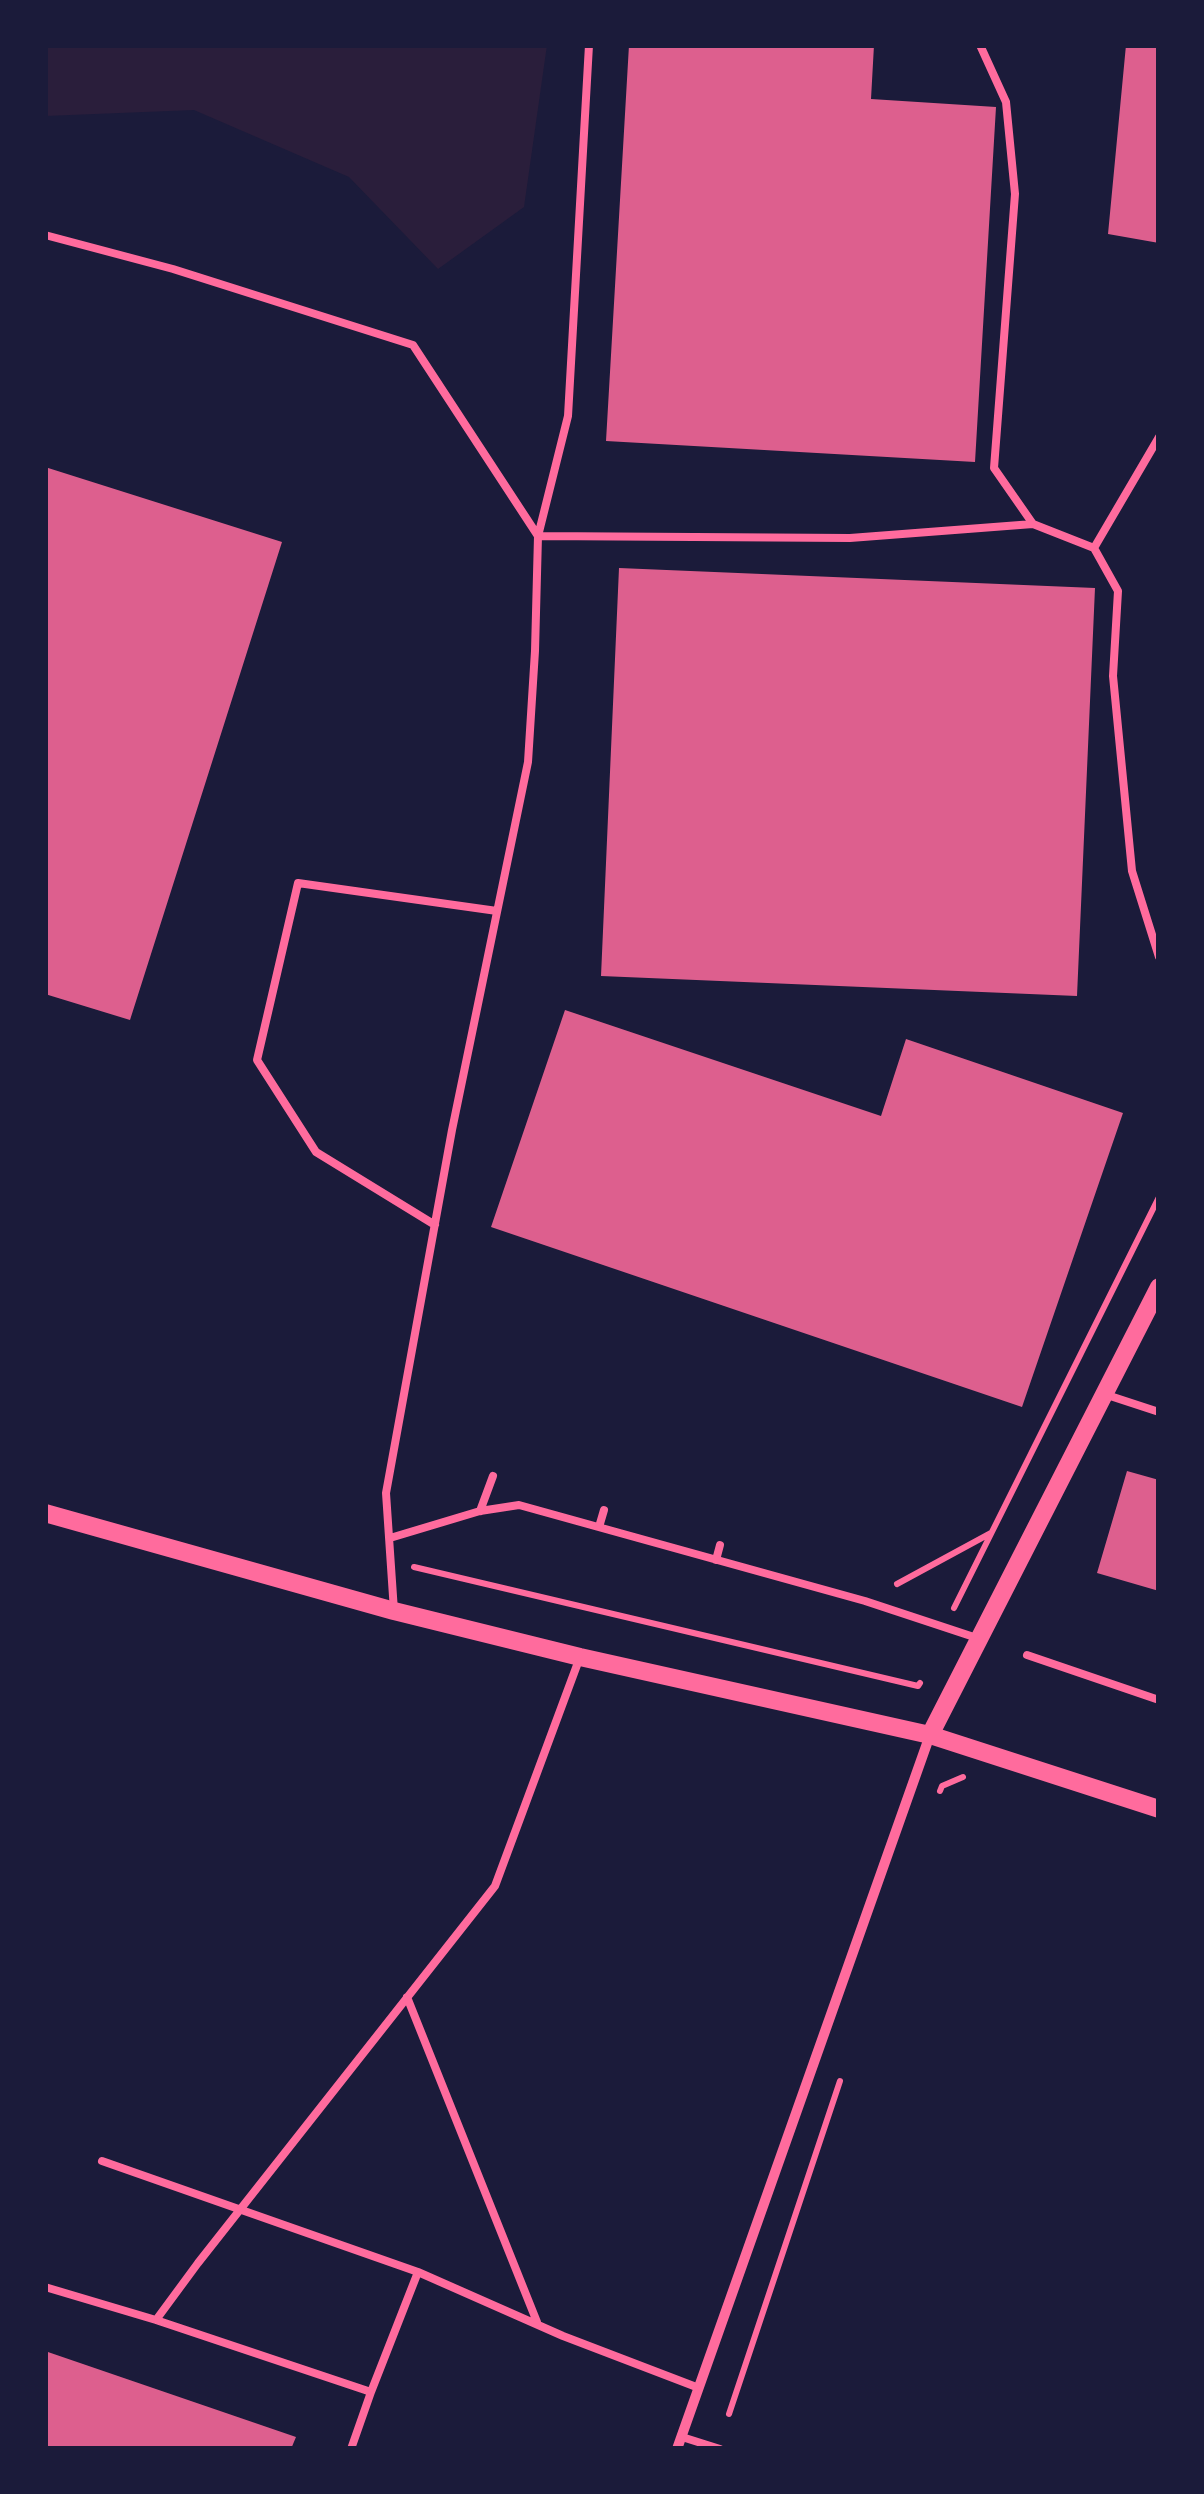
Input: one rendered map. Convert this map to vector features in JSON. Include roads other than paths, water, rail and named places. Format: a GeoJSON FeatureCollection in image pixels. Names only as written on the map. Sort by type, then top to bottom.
{"type":"FeatureCollection","features":[{"type":"Feature","properties":{"kind":"street"},"geometry":{"type":"LineString","coordinates":[[677,2449],[930,1735],[1159,1287]]}},
{"type":"Feature","properties":{"kind":"street"},"geometry":{"type":"LineString","coordinates":[[45,1513],[394,1611],[930,1735],[1159,1808]]}},
{"type":"Feature","properties":{"kind":"lane"},"geometry":{"type":"LineString","coordinates":[[394,1611],[386,1493],[452,1130],[528,762],[538,536],[568,416],[589,45]]}},
{"type":"Feature","properties":{"kind":"lane"},"geometry":{"type":"LineString","coordinates":[[980,45],[1006,102],[1016,194],[994,468],[1033,524]]}},
{"type":"Feature","properties":{"kind":"lane"},"geometry":{"type":"LineString","coordinates":[[45,235],[173,269],[414,344],[538,536]]}},
{"type":"Feature","properties":{"kind":"lane"},"geometry":{"type":"LineString","coordinates":[[1094,548],[1159,437]]}},
{"type":"Feature","properties":{"kind":"lane"},"geometry":{"type":"LineString","coordinates":[[538,536],[850,538],[1033,524],[1094,548],[1118,592],[1113,676],[1132,872],[1159,957]]}},
{"type":"Feature","properties":{"kind":"lane"},"geometry":{"type":"LineString","coordinates":[[434,1225],[316,1152],[257,1060],[298,883],[497,911]]}},
{"type":"Feature","properties":{"kind":"lane"},"geometry":{"type":"LineString","coordinates":[[1104,1394],[1159,1412]]}},
{"type":"Feature","properties":{"kind":"lane"},"geometry":{"type":"LineString","coordinates":[[480,1511],[493,1476]]}},
{"type":"Feature","properties":{"kind":"lane"},"geometry":{"type":"LineString","coordinates":[[390,1538],[480,1511],[519,1505],[865,1601],[979,1639]]}},
{"type":"Feature","properties":{"kind":"lane"},"geometry":{"type":"LineString","coordinates":[[599,1527],[604,1510]]}},
{"type":"Feature","properties":{"kind":"lane"},"geometry":{"type":"LineString","coordinates":[[716,1560],[720,1545]]}},
{"type":"Feature","properties":{"kind":"lane"},"geometry":{"type":"LineString","coordinates":[[830,1591],[835,1580]]}},
{"type":"Feature","properties":{"kind":"lane"},"geometry":{"type":"LineString","coordinates":[[1027,1655],[1159,1700]]}},
{"type":"Feature","properties":{"kind":"lane"},"geometry":{"type":"LineString","coordinates":[[156,2320],[495,1886],[580,1657]]}},
{"type":"Feature","properties":{"kind":"lane"},"geometry":{"type":"LineString","coordinates":[[407,1997],[537,2323]]}},
{"type":"Feature","properties":{"kind":"lane"},"geometry":{"type":"LineString","coordinates":[[102,2161],[418,2272],[563,2336],[699,2388]]}},
{"type":"Feature","properties":{"kind":"lane"},"geometry":{"type":"LineString","coordinates":[[351,2449],[418,2272]]}},
{"type":"Feature","properties":{"kind":"lane"},"geometry":{"type":"LineString","coordinates":[[45,2287],[371,2392]]}},
{"type":"Feature","properties":{"kind":"lane"},"geometry":{"type":"LineString","coordinates":[[682,2437],[720,2449]]}}]}
